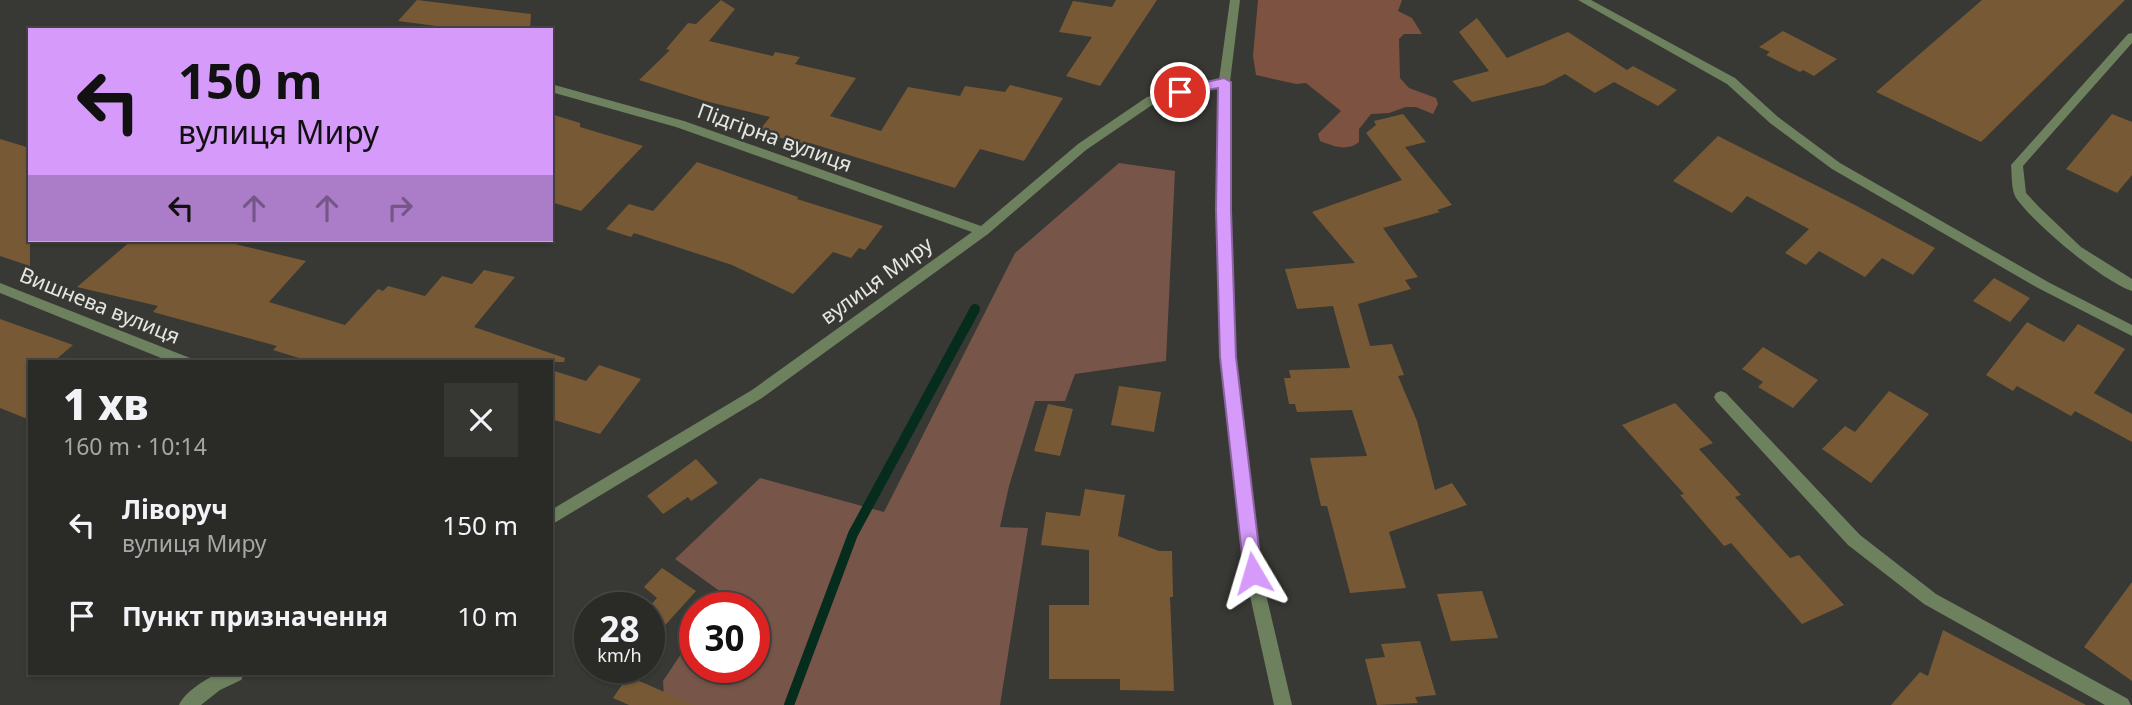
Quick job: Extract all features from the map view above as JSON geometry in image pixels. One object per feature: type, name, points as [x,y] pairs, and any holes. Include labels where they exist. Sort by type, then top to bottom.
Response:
[{"type":"street","points":[[1235,0],[1224,82],[1228,357],[1253,573],[1283,705]]},
{"type":"street","points":[[1583,0],[1731,81],[1774,120],[1847,173],[2043,285],[2132,331]]},
{"type":"street","points":[[2132,36],[2017,165],[2020,194],[2035,210],[2076,250],[2132,286]]},
{"type":"street","name":"вулиця Миру","points":[[554,514],[757,394],[983,231],[1082,147],[1151,100],[1224,82]]},
{"type":"street","name":"Підгірна вулиця","points":[[553,89],[680,124],[983,231]]},
{"type":"street","name":"Вишнева вулиця","points":[[0,288],[179,360]]},
{"type":"street","points":[[1721,397],[1854,540],[1930,599],[2122,705]]},
{"type":"street","points":[[188,705],[214,684],[232,675]]},
{"type":"shaded area","points":[[1258,0],[1402,0],[1398,11],[1412,18],[1422,34],[1404,34],[1399,39],[1400,78],[1409,88],[1436,98],[1438,104],[1433,114],[1416,107],[1406,107],[1389,113],[1371,114],[1359,129],[1359,142],[1354,145],[1340,147],[1320,141],[1318,134],[1341,111],[1306,83],[1296,84],[1256,75],[1253,56]]},
{"type":"shaded area","points":[[1119,163],[1175,171],[1166,361],[1075,374],[1065,401],[1035,401],[1009,486],[1000,527],[1028,528],[1000,705],[681,705],[664,698],[663,683],[679,657],[679,683],[770,683],[770,592],[721,592],[675,559],[760,478],[884,512],[1015,253]]},
{"type":"building","points":[[417,0],[531,14],[530,28],[452,28],[398,21]]},
{"type":"building","points":[[721,0],[735,9],[709,41],[773,56],[775,52],[800,57],[795,64],[856,78],[830,116],[881,131],[908,87],[960,96],[965,86],[1005,92],[1010,85],[1063,98],[1024,161],[980,149],[955,188],[810,143],[758,132],[770,117],[705,101],[639,80],[670,50],[666,49],[688,23],[696,24]]},
{"type":"building","points":[[1116,0],[1157,0],[1100,86],[1066,76],[1092,37],[1059,32],[1073,1],[1112,7]]},
{"type":"building","points":[[1982,0],[2125,0],[1981,142],[1876,92]]},
{"type":"building","points":[[1477,18],[1507,58],[1568,32],[1627,70],[1633,66],[1677,90],[1658,106],[1614,82],[1595,93],[1565,74],[1544,85],[1472,102],[1452,81],[1489,71],[1459,32]]},
{"type":"building","points":[[1783,31],[1837,59],[1814,76],[1766,55],[1770,52],[1759,47]]},
{"type":"building","points":[[1403,114],[1426,142],[1405,147],[1452,205],[1437,210],[1440,212],[1383,228],[1418,277],[1405,280],[1411,289],[1358,304],[1370,346],[1392,344],[1404,375],[1398,376],[1417,421],[1435,490],[1452,483],[1467,505],[1389,532],[1406,588],[1350,593],[1327,506],[1321,506],[1310,458],[1367,456],[1352,410],[1297,412],[1295,404],[1289,404],[1284,378],[1291,378],[1289,370],[1350,368],[1333,306],[1297,309],[1285,269],[1355,263],[1312,212],[1402,180],[1366,133],[1376,125],[1374,121]]},
{"type":"building","points":[[2112,114],[2132,122],[2132,175],[2117,193],[2066,169]]},
{"type":"building","points":[[553,115],[580,123],[580,127],[643,146],[581,211],[553,203]]},
{"type":"building","points":[[1718,136],[1935,248],[1913,275],[1882,258],[1865,277],[1819,251],[1806,265],[1785,253],[1809,229],[1747,196],[1732,213],[1673,181]]},
{"type":"building","points":[[0,139],[28,147],[30,266],[0,256]]},
{"type":"building","points":[[697,162],[798,197],[797,199],[883,226],[865,250],[859,248],[851,258],[833,252],[793,294],[732,265],[634,233],[631,237],[606,229],[629,204],[653,211]]},
{"type":"building","points":[[130,242],[226,242],[306,261],[269,302],[345,325],[378,289],[383,291],[388,286],[425,296],[442,276],[472,284],[484,270],[515,277],[474,327],[565,358],[564,362],[306,360],[273,350],[277,346],[153,312],[158,306],[77,287]]},
{"type":"building","points":[[1994,278],[2030,298],[2010,322],[1973,301]]},
{"type":"building","points":[[0,319],[73,345],[55,360],[28,360],[28,419],[0,408]]},
{"type":"building","points":[[2027,322],[2064,342],[2078,324],[2125,349],[2094,393],[2132,414],[2132,442],[2075,411],[2071,416],[2017,386],[2013,391],[1986,375]]},
{"type":"building","points":[[1763,347],[1818,380],[1793,408],[1758,387],[1763,382],[1742,369]]},
{"type":"building","points":[[599,365],[641,379],[600,434],[553,420],[553,371],[586,381]]},
{"type":"building","points":[[1119,386],[1161,392],[1154,432],[1111,425]]},
{"type":"building","points":[[1889,391],[1929,414],[1871,483],[1822,449],[1845,426],[1855,432]]},
{"type":"building","points":[[1675,403],[1713,443],[1699,449],[1741,495],[1735,497],[1790,558],[1799,555],[1844,605],[1802,624],[1731,543],[1724,546],[1680,495],[1684,494],[1622,425]]},
{"type":"building","points":[[1048,404],[1073,409],[1060,456],[1034,451]]},
{"type":"building","points":[[696,459],[718,483],[691,501],[688,497],[663,514],[647,496]]},
{"type":"building","points":[[1085,489],[1125,495],[1118,536],[1159,551],[1172,551],[1173,597],[1170,597],[1174,691],[1120,690],[1120,679],[1049,679],[1049,605],[1089,605],[1089,550],[1041,545],[1046,512],[1080,516]]},
{"type":"building","points":[[662,568],[696,591],[679,592],[679,610],[665,625],[665,592],[650,592],[644,587]]},
{"type":"building","points":[[2132,582],[2132,681],[2084,647]]},
{"type":"building","points":[[1482,591],[1498,638],[1451,641],[1437,594]]},
{"type":"building","points":[[1943,630],[2086,705],[1891,705],[1920,672],[1928,676]]},
{"type":"building","points":[[1420,641],[1436,695],[1415,697],[1418,703],[1377,705],[1365,659],[1385,657],[1381,644]]},
{"type":"building","points":[[623,683],[644,683],[694,705],[629,705],[613,698]]},
{"type":"waterway","points":[[789,705],[853,534],[975,309]]},
{"type":"route","points":[[1180,92],[1224,82],[1228,357],[1253,573]]}]
